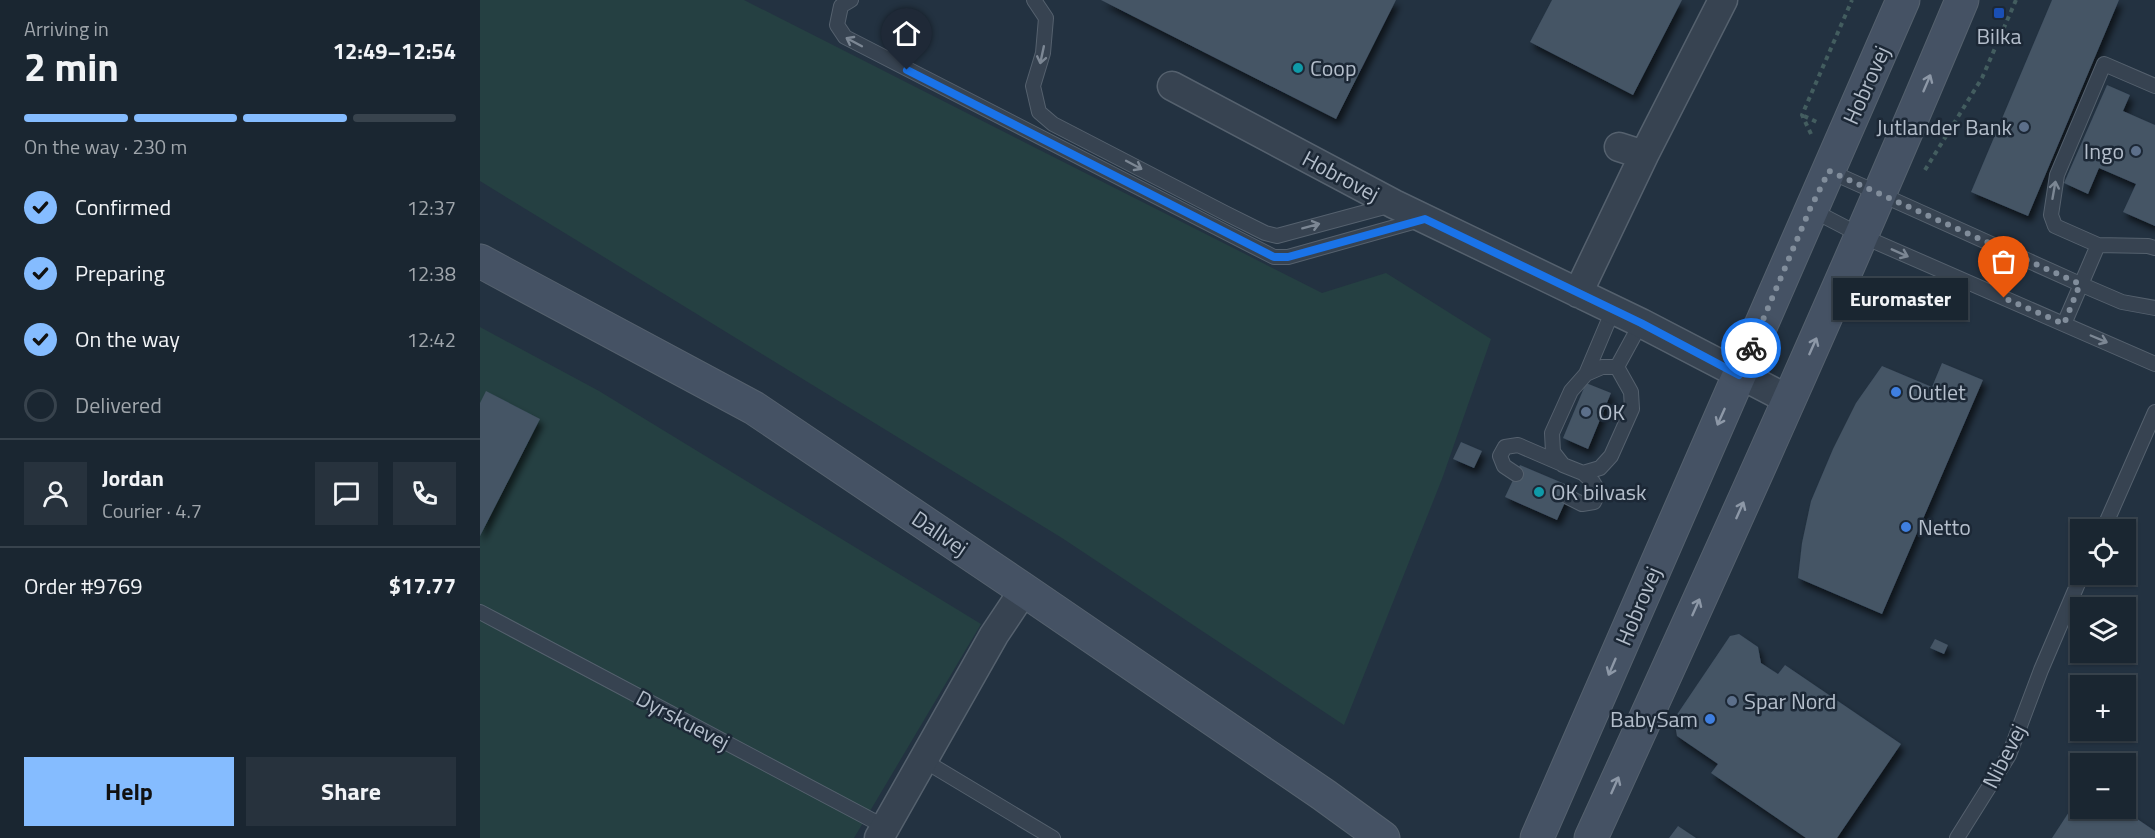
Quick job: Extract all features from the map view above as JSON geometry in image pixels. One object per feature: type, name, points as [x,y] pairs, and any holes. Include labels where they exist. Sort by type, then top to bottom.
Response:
[{"type":"main road","name":"Hobrovej","points":[[1538,838],[1810,209],[1829,171],[1903,0]]},
{"type":"main road","points":[[1591,838],[1862,236],[1962,0]]},
{"type":"main road","name":"Dallvej","points":[[480,261],[754,408],[1384,837]]},
{"type":"street","points":[[1578,293],[1631,151],[1723,0]]},
{"type":"street","name":"Hobrovej","points":[[1172,86],[1394,204],[1641,323],[1789,400]]},
{"type":"street","name":"Dyrskuevej","points":[[882,833],[994,635],[1024,590]]},
{"type":"lane","points":[[852,0],[841,6],[837,25],[844,37],[1274,257],[1288,257],[1425,219]]},
{"type":"lane","points":[[1034,0],[1046,18],[1043,53],[1033,86],[1039,112],[1053,124],[1225,213],[1277,236],[1394,204]]},
{"type":"lane","points":[[2155,86],[2104,64],[2057,175],[2051,215],[2055,226],[2098,245],[2155,248]]},
{"type":"lane","points":[[1829,171],[2122,302],[2155,308]]},
{"type":"lane","points":[[1810,209],[1862,236],[2155,364]]},
{"type":"lane","points":[[2064,324],[2098,245]]},
{"type":"lane","points":[[1563,465],[1553,452],[1552,433],[1571,391],[1586,374],[1613,310]]},
{"type":"lane","points":[[1617,367],[1641,323]]},
{"type":"lane","points":[[1586,374],[1602,367],[1617,367]]},
{"type":"lane","points":[[1583,472],[1600,468],[1611,456],[1632,409],[1631,392],[1617,367]]},
{"type":"lane","points":[[2108,519],[2155,412]]},
{"type":"lane","points":[[1516,474],[1504,466],[1500,456],[1505,447],[1518,445],[1583,472],[1599,492],[1594,502],[1582,504],[1568,497]]},
{"type":"lane","name":"Nibevej","points":[[1957,838],[2009,755],[2041,670],[2077,585]]},
{"type":"lane","name":"Dyrskuevej","points":[[480,612],[882,833]]},
{"type":"lane","points":[[923,760],[1053,838]]},
{"type":"path","points":[[1829,171],[1802,115],[1852,0]]},
{"type":"path","points":[[1879,195],[1925,170],[1982,78],[2016,0]]},
{"type":"green space","points":[[480,0],[744,0],[1322,293],[1386,273],[1491,339],[1442,479],[1344,725],[1062,538],[480,181]]},
{"type":"green space","points":[[480,327],[599,391],[981,624],[854,838],[480,838]]},
{"type":"building","name":"Coop","points":[[1101,0],[1396,0],[1336,119]]},
{"type":"building","points":[[1552,0],[1682,0],[1633,95],[1530,42]]},
{"type":"building","points":[[2052,0],[2119,0],[2028,216],[1971,192]]},
{"type":"building","points":[[2107,85],[2130,95],[2123,111],[2155,125],[2155,226],[2123,212],[2136,184],[2099,168],[2088,194],[2064,183]]},
{"type":"building","points":[[1942,363],[1983,380],[1882,614],[1798,578],[1802,543],[1811,501],[1856,403],[1882,366],[1932,387]]},
{"type":"building","points":[[1586,383],[1611,393],[1588,449],[1563,438]]},
{"type":"building","points":[[486,391],[540,419],[480,536],[480,403]]},
{"type":"building","points":[[1461,442],[1482,451],[1474,468],[1453,459]]},
{"type":"building","name":"OK bilvask","points":[[1520,465],[1572,487],[1557,520],[1505,497]]},
{"type":"building","points":[[1739,634],[1758,647],[1761,663],[1778,674],[1785,665],[1901,744],[1837,838],[1806,838],[1711,773],[1718,764],[1677,736],[1674,719],[1730,636]]},
{"type":"building","points":[[1935,639],[1948,645],[1944,654],[1930,648]]},
{"type":"building","points":[[2070,810],[2070,819],[2136,818],[2155,831],[2155,838],[2052,838]]},
{"type":"building","points":[[1678,826],[1696,838],[1669,838]]},
{"type":"way so far","points":[[1751,348],[1810,209],[1829,171],[2080,284],[2064,324],[2004,298]]},
{"type":"place","name":"Bilka","points":[[1999,13]]},
{"type":"place","name":"Coop","points":[[1298,68]]},
{"type":"place","name":"Jutlander Bank","points":[[2024,127]]},
{"type":"place","name":"Ingo","points":[[2136,151]]},
{"type":"place","name":"Euromaster","points":[[2004,298]]},
{"type":"place","name":"Outlet","points":[[1896,392]]},
{"type":"place","name":"OK","points":[[1586,412]]},
{"type":"place","name":"OK bilvask","points":[[1539,492]]},
{"type":"place","name":"Netto","points":[[1906,527]]},
{"type":"place","name":"Spar Nord","points":[[1732,701]]},
{"type":"place","name":"BabySam","points":[[1710,719]]},
{"type":"route","points":[[907,70],[1274,257],[1288,257],[1425,219],[1641,323],[1739,375],[1751,348]]}]
